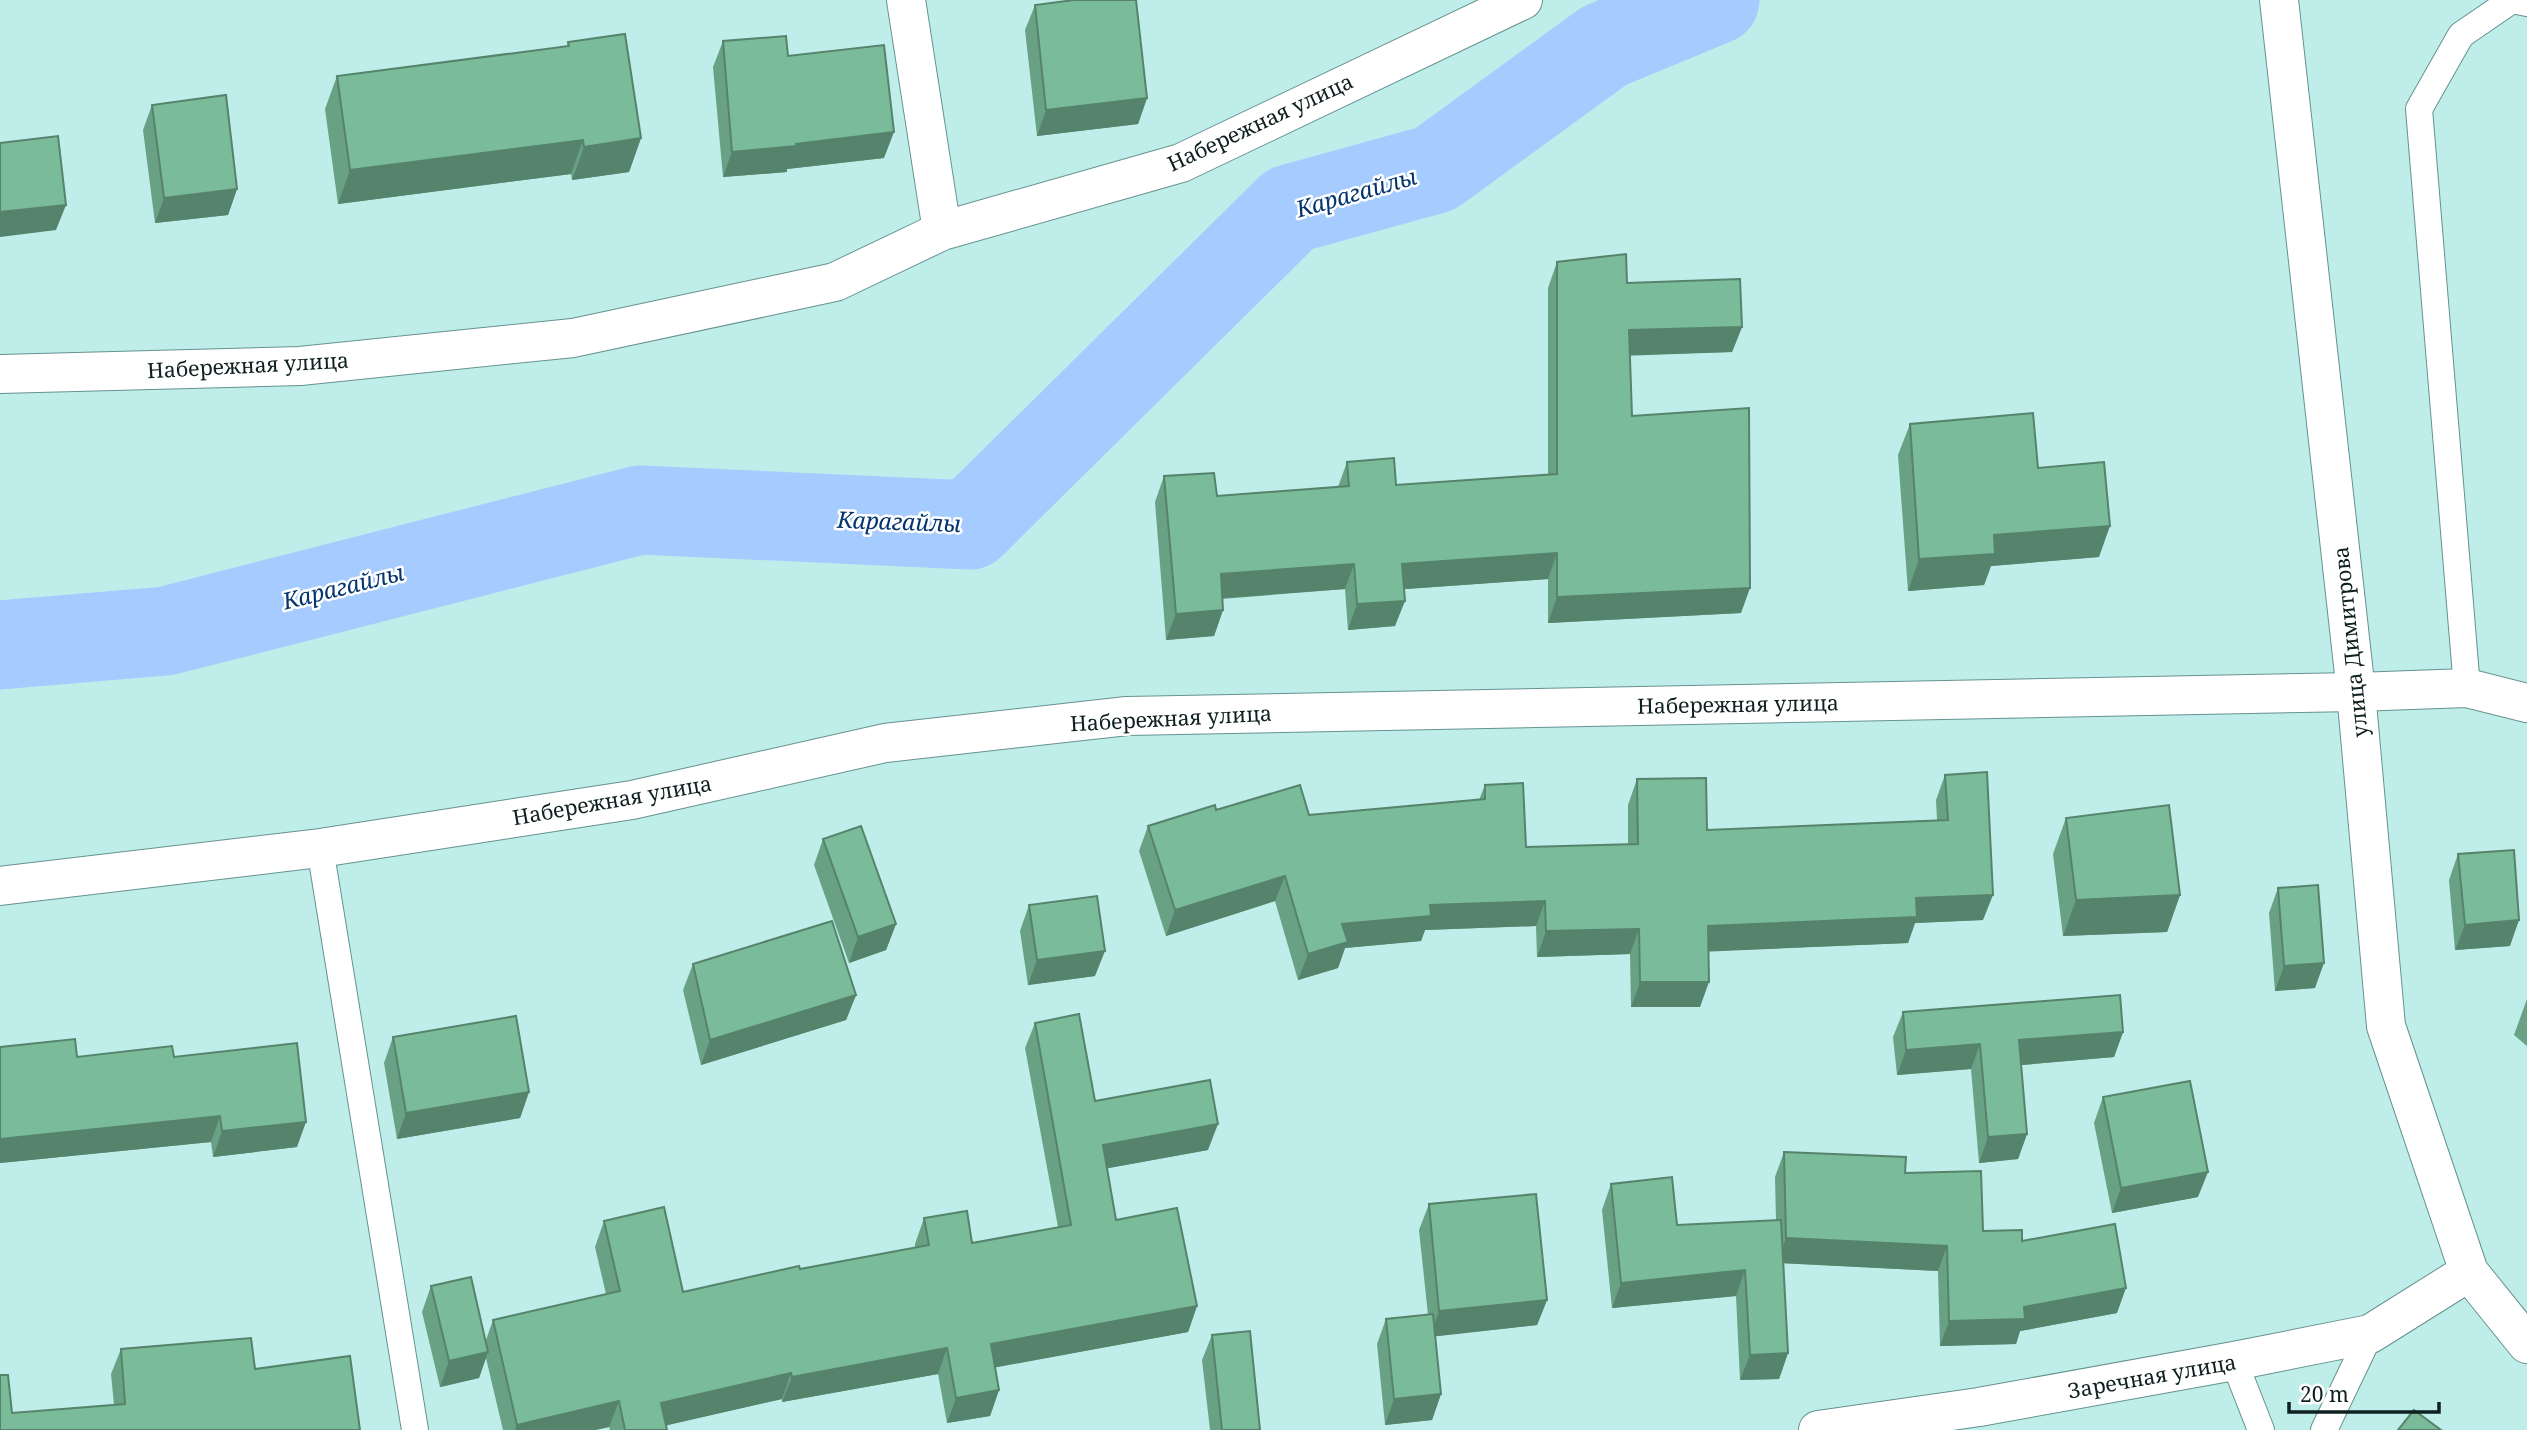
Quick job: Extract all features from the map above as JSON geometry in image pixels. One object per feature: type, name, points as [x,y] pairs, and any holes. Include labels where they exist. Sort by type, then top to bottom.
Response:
[{"type":"street","points":[[906,0],[942,231]]},
{"type":"street","name":"Набережная улица","points":[[0,374],[300,366],[573,338],[835,282],[942,231],[1181,163],[1523,0]]},
{"type":"street","name":"улица Димитрова","points":[[2279,0],[2356,692],[2386,1026],[2469,1272]]},
{"type":"street","name":"Набережная улица","points":[[0,886],[320,848],[632,800],[885,743],[1127,716],[2467,688],[2527,703]]},
{"type":"street","points":[[2469,1272],[2527,1344]]},
{"type":"street","name":"Заречная улица","points":[[1818,1430],[1979,1406],[2370,1334],[2469,1272]]},
{"type":"lane","points":[[2467,688],[2419,109],[2461,35],[2512,0],[2527,3]]},
{"type":"lane","points":[[320,848],[415,1430]]},
{"type":"lane","points":[[2324,1430],[2370,1334]]},
{"type":"lane","points":[[2234,1361],[2261,1430]]},
{"type":"building","points":[[1074,0],[1136,0],[1147,98],[1046,110],[1035,5]]},
{"type":"building","points":[[625,34],[641,138],[584,147],[583,140],[350,170],[337,76],[569,46],[568,42]]},
{"type":"building","points":[[786,36],[788,56],[884,45],[894,132],[732,152],[723,41]]},
{"type":"building","points":[[226,95],[237,189],[164,198],[152,105]]},
{"type":"building","points":[[58,136],[66,205],[0,212],[0,143]]},
{"type":"building","points":[[1626,254],[1627,283],[1740,279],[1742,327],[1629,330],[1632,416],[1749,408],[1750,588],[1557,597],[1557,553],[1402,564],[1405,601],[1357,604],[1354,564],[1221,574],[1223,610],[1176,614],[1164,476],[1214,473],[1217,496],[1349,486],[1347,462],[1394,458],[1396,485],[1557,474],[1557,262]]},
{"type":"building","points":[[2033,413],[2038,468],[2104,462],[2110,526],[1994,535],[1995,554],[1919,559],[1910,424]]},
{"type":"building","points":[[1987,772],[1993,895],[1916,898],[1917,917],[1708,926],[1709,982],[1640,982],[1639,929],[1546,931],[1545,901],[1430,905],[1431,916],[1342,924],[1348,942],[1308,954],[1285,876],[1175,910],[1148,826],[1215,805],[1216,810],[1300,785],[1309,815],[1485,799],[1485,785],[1523,783],[1526,847],[1638,844],[1637,779],[1706,778],[1707,830],[1948,820],[1945,775]]},
{"type":"building","points":[[2169,805],[2180,895],[2076,900],[2066,818]]},
{"type":"building","points":[[861,826],[896,924],[858,937],[823,839]]},
{"type":"building","points":[[2514,850],[2519,920],[2465,925],[2458,854]]},
{"type":"building","points":[[2318,885],[2324,963],[2284,966],[2278,888]]},
{"type":"building","points":[[1097,896],[1105,951],[1037,960],[1029,905]]},
{"type":"building","points":[[832,921],[856,995],[710,1040],[693,964]]},
{"type":"building","points":[[2120,995],[2123,1032],[2019,1040],[2027,1134],[1988,1137],[1980,1044],[1906,1050],[1903,1012]]},
{"type":"building","points":[[1079,1014],[1095,1101],[1210,1080],[1218,1124],[1103,1145],[1116,1220],[1177,1208],[1197,1306],[991,1344],[999,1390],[956,1398],[947,1348],[792,1377],[791,1373],[661,1403],[667,1430],[625,1430],[619,1401],[517,1425],[493,1320],[620,1291],[604,1221],[664,1207],[683,1292],[799,1266],[800,1269],[929,1245],[924,1218],[967,1211],[972,1243],[1071,1225],[1035,1023]]},
{"type":"building","points":[[516,1016],[529,1092],[406,1113],[393,1037]]},
{"type":"building","points":[[75,1039],[77,1057],[172,1046],[174,1057],[297,1043],[306,1122],[222,1131],[220,1116],[0,1139],[0,1047]]},
{"type":"building","points":[[2190,1081],[2208,1172],[2121,1188],[2103,1097]]},
{"type":"building","points":[[1784,1152],[1906,1157],[1905,1173],[1981,1171],[1983,1231],[2022,1230],[2022,1241],[2115,1224],[2126,1288],[2024,1307],[2025,1319],[1949,1321],[1947,1246],[1786,1238]]},
{"type":"building","points":[[1672,1177],[1677,1225],[1781,1220],[1788,1353],[1750,1355],[1745,1270],[1621,1283],[1611,1184]]},
{"type":"building","points":[[1536,1194],[1547,1300],[1439,1311],[1429,1204]]},
{"type":"building","points":[[471,1277],[488,1352],[449,1361],[431,1286]]},
{"type":"building","points":[[1433,1314],[1441,1394],[1394,1399],[1386,1319]]},
{"type":"building","points":[[1250,1331],[1260,1430],[1222,1430],[1212,1335]]},
{"type":"building","points":[[251,1338],[255,1369],[350,1356],[360,1430],[0,1430],[0,1375],[8,1375],[12,1413],[125,1404],[121,1349]]},
{"type":"building","points":[[2414,1410],[2441,1430],[2398,1430]]},
{"type":"waterway","name":"Карагайлы","points":[[0,645],[166,631],[640,510],[970,525],[1290,209],[1435,169],[1604,46],[1715,0]]}]
